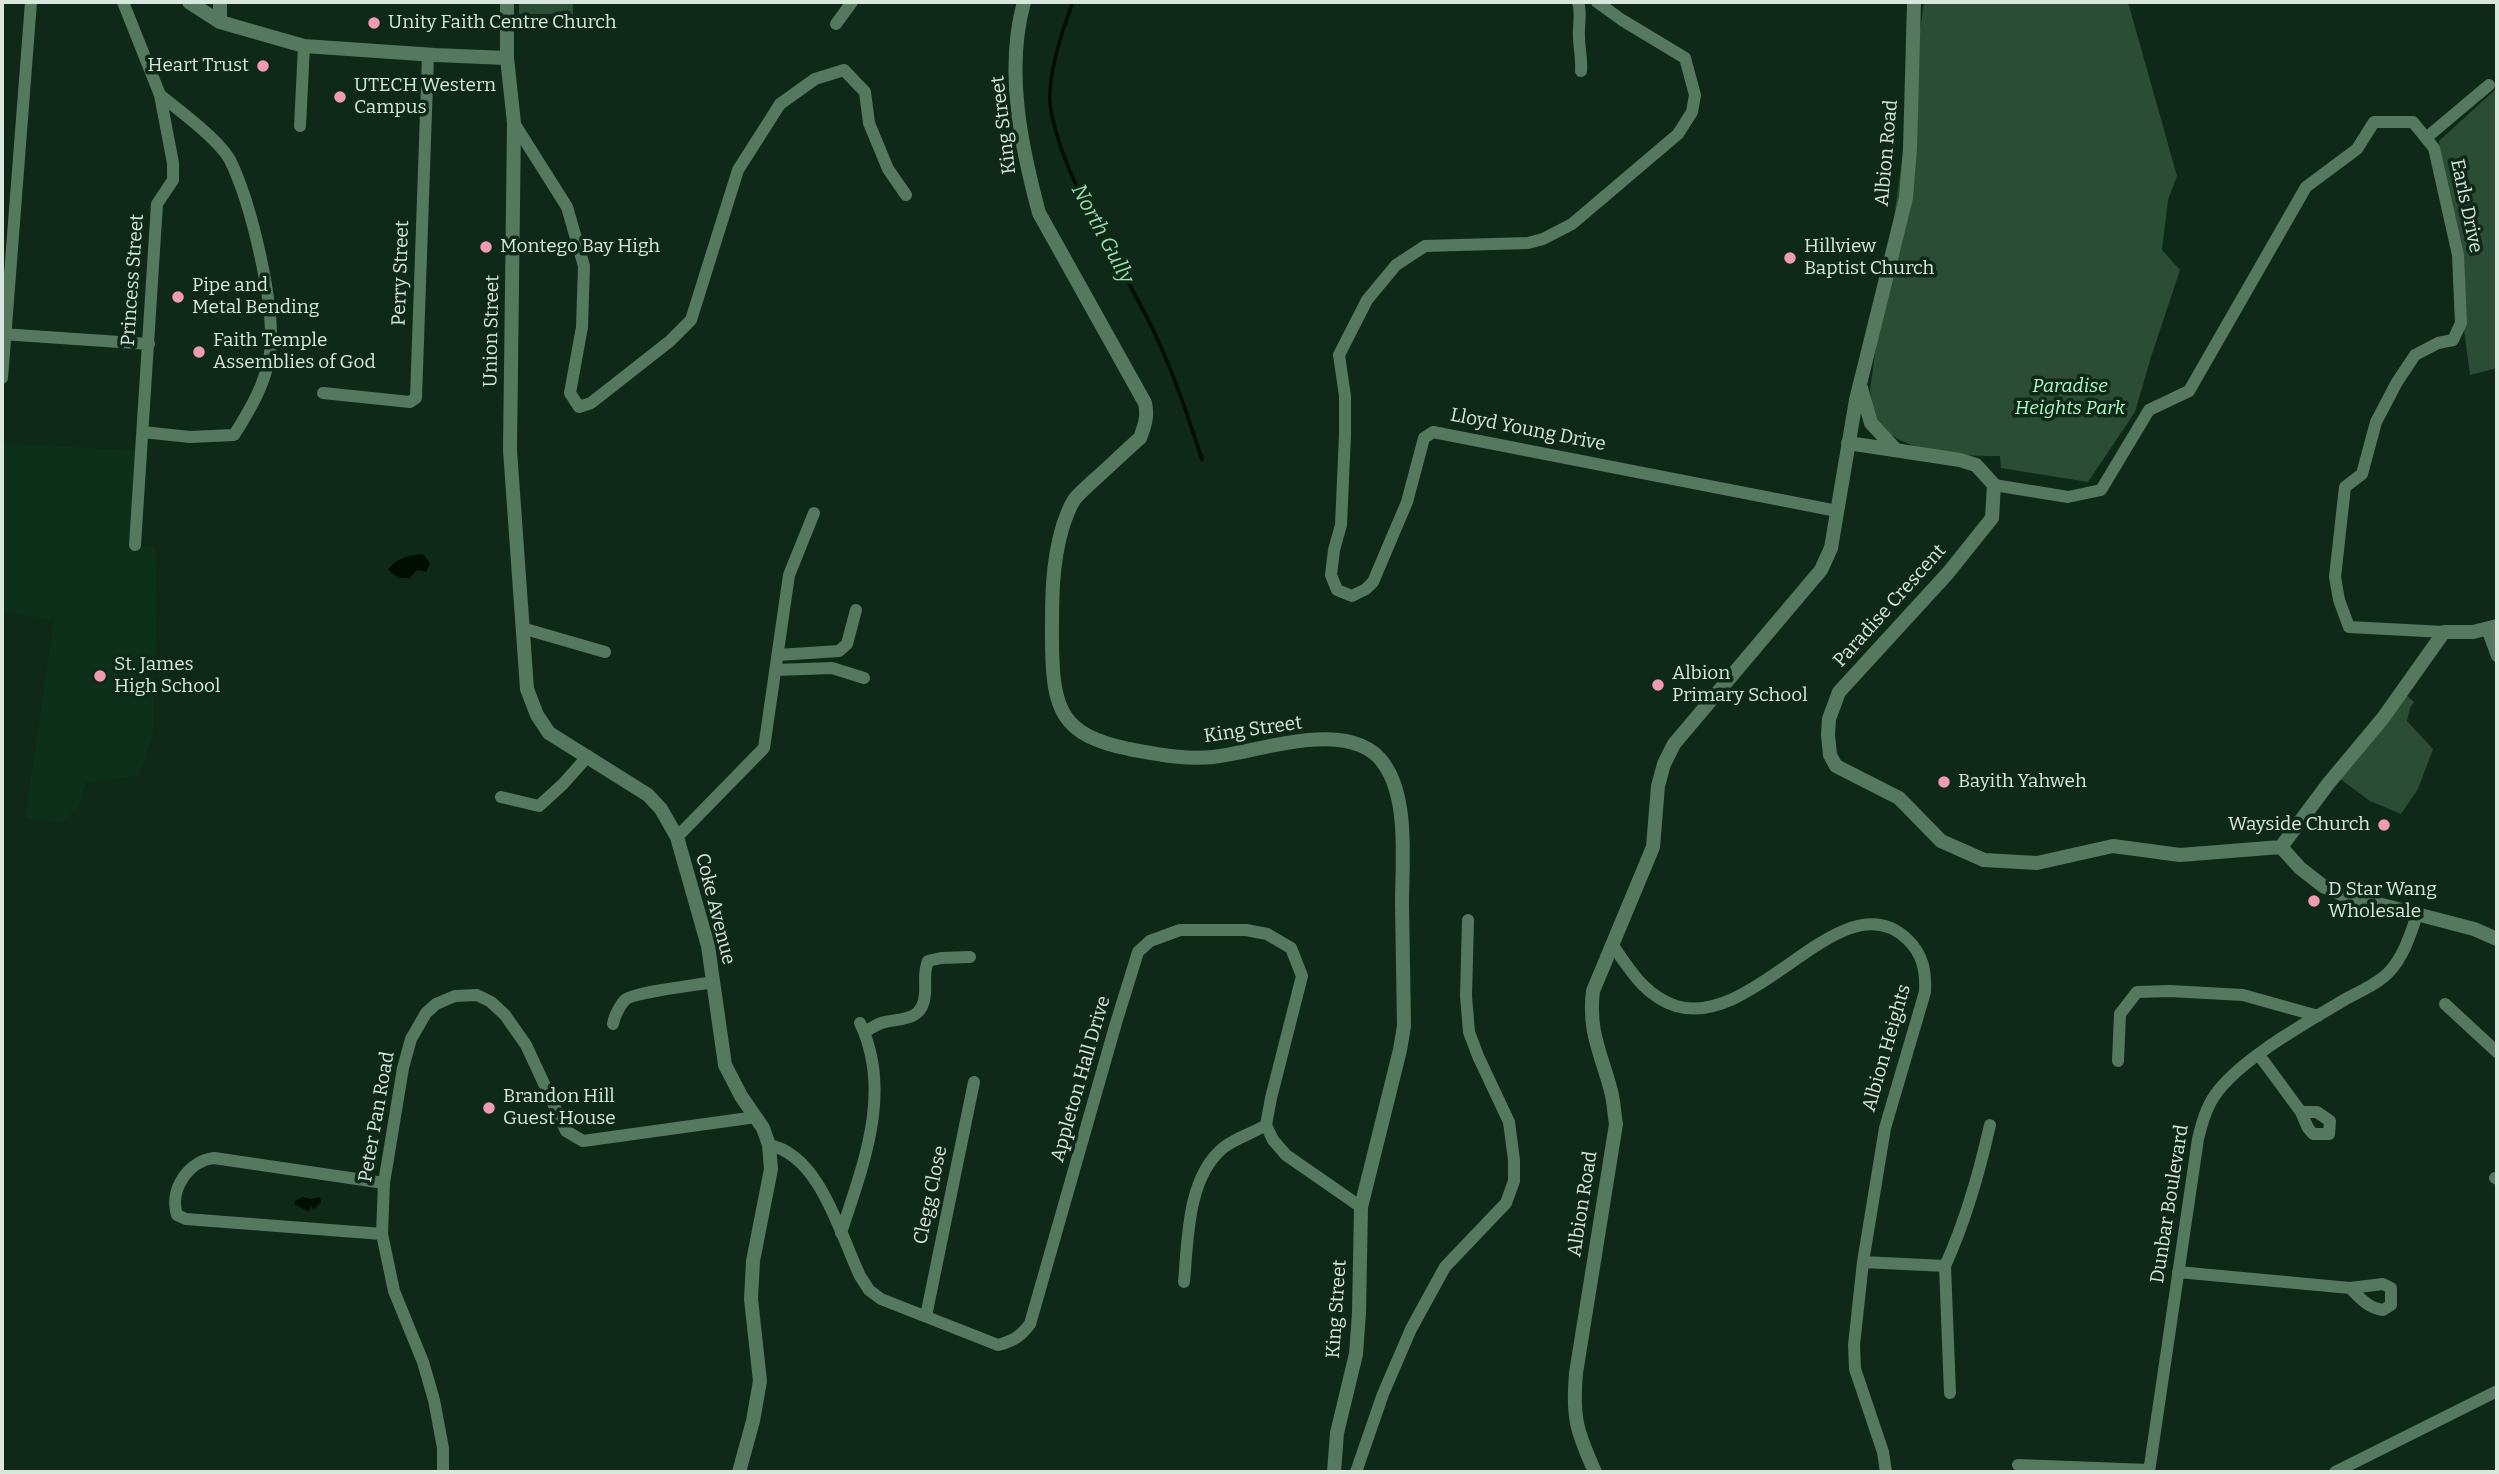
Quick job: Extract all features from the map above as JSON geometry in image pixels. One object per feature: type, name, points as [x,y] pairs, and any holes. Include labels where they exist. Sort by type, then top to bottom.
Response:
[{"type":"street","points":[[2,379],[31,2]]},
{"type":"street","name":"Princess Street","points":[[123,2],[147,69],[160,95],[173,163],[173,180],[157,204],[135,545]]},
{"type":"street","points":[[189,2],[220,22],[303,46],[507,58]]},
{"type":"street","points":[[220,2],[220,22]]},
{"type":"street","name":"Union Street","points":[[507,2],[507,58],[514,123],[510,450]]},
{"type":"street","points":[[836,24],[852,2]]},
{"type":"street","name":"King Street","points":[[1024,2],[1016,52],[1018,101],[1030,178],[1040,213],[1145,403],[1147,414],[1146,425],[1140,438],[1075,498],[1066,517],[1054,566],[1052,593],[1052,679],[1056,699],[1063,714],[1075,728],[1090,738],[1168,757],[1211,758],[1310,740],[1347,740],[1369,748],[1384,763],[1396,788],[1401,823],[1404,1026],[1401,1050],[1361,1207],[1356,1354],[1337,1433],[1335,1472]]},
{"type":"street","points":[[1578,2],[1581,11],[1578,34],[1583,57],[1581,71]]},
{"type":"street","name":"Lloyd Young Drive","points":[[1597,2],[1685,58],[1695,95],[1692,112],[1678,134],[1572,224],[1543,239],[1528,243],[1425,246],[1396,265],[1367,300],[1339,355],[1345,396],[1345,435],[1344,487],[1331,575],[1337,590],[1352,596],[1366,590],[1373,582],[1407,502],[1424,438],[1433,432],[1838,511]]},
{"type":"street","name":"Albion Road","points":[[1595,1472],[1578,1434],[1573,1404],[1616,1124],[1612,1094],[1594,1037],[1590,1014],[1593,991],[1653,847],[1658,786],[1664,764],[1674,744],[1821,570],[1831,548],[1860,383],[1906,198],[1910,149],[1912,2]]},
{"type":"street","points":[[300,126],[303,46]]},
{"type":"street","name":"Perry Street","points":[[323,393],[410,402],[416,398],[428,55]]},
{"type":"street","points":[[514,123],[567,208],[584,266],[582,327],[570,393],[579,407],[591,403],[670,341],[691,320],[738,170],[780,104],[815,79],[844,70],[866,92],[869,123],[888,169],[906,195]]},
{"type":"street","points":[[1849,435],[1895,449],[1976,465],[1994,485],[2068,497],[2101,490],[2149,410],[2189,391],[2306,187],[2357,149],[2374,122],[2413,122],[2426,138],[2488,85]]},
{"type":"street","name":"Princess Street","points":[[143,432],[190,437],[234,435],[255,403],[270,353],[269,299],[250,217],[229,159],[197,125],[160,95]]},
{"type":"street","name":"Earls Drive","points":[[2426,138],[2434,148],[2458,255],[2461,323],[2453,340],[2438,343],[2416,355],[2397,382],[2376,422],[2362,474],[2345,487],[2335,577],[2339,600],[2349,627],[2444,632]]},
{"type":"street","points":[[4,335],[149,344]]},
{"type":"street","points":[[1860,383],[1871,424],[1895,449]]},
{"type":"street","name":"Coke Avenue","points":[[510,450],[527,690],[537,715],[549,733],[648,795],[661,809],[677,837],[708,946],[725,1065],[763,1128],[769,1145],[771,1169],[752,1273],[751,1299],[760,1381],[753,1421],[739,1472]]},
{"type":"street","name":"Paradise Crescent","points":[[1994,485],[1992,518],[1948,573],[1839,692],[1829,719],[1828,735],[1830,755],[1836,766],[1899,798],[1941,841],[1984,860],[2038,863],[2113,846],[2180,855],[2280,847]]},
{"type":"street","points":[[677,837],[764,748],[789,575],[814,513]]},
{"type":"street","points":[[778,655],[839,651],[847,644],[856,610]]},
{"type":"street","points":[[522,628],[605,652]]},
{"type":"street","points":[[2497,656],[2492,628],[2473,632],[2444,632],[2383,718],[2280,847],[2323,886],[2344,895],[2474,929],[2497,939]]},
{"type":"street","points":[[776,670],[832,668],[864,678]]},
{"type":"street","points":[[501,797],[539,806],[588,756]]},
{"type":"street","name":"Dunbar Boulevard","points":[[2149,1471],[2198,1139],[2204,1115],[2216,1094],[2231,1077],[2259,1055],[2388,974],[2403,953],[2417,915]]},
{"type":"street","points":[[1356,1472],[1383,1394],[1410,1329],[1446,1267],[1506,1203],[1514,1181],[1509,1122],[1469,1032],[1466,996],[1468,919]]},
{"type":"street","name":"Albion Heights","points":[[1612,944],[1638,982],[1656,997],[1678,1006],[1701,1008],[1724,1004],[1745,994],[1815,946],[1839,932],[1861,924],[1879,925],[1894,930],[1916,948],[1926,975],[1925,992],[1885,1128],[1863,1262],[1854,1345],[1855,1369],[1886,1472]]},
{"type":"street","name":"Appleton Hall Drive","points":[[769,1145],[792,1154],[817,1180],[860,1276],[869,1290],[881,1299],[998,1345],[1021,1336],[1030,1324],[1138,952],[1150,941],[1180,930],[1246,930],[1267,934],[1291,948],[1299,962],[1302,976],[1266,1125]]},
{"type":"street","points":[[841,1233],[870,1140],[877,1086],[863,1027],[911,1018],[921,1009],[925,993],[923,974],[928,961],[970,957]]},
{"type":"street","points":[[613,1024],[613,1019],[626,999],[638,994],[713,982]]},
{"type":"street","points":[[2118,1060],[2120,1014],[2137,992],[2243,995],[2318,1016]]},
{"type":"street","name":"Peter Pan Road","points":[[443,1472],[443,1448],[434,1400],[423,1362],[394,1291],[382,1234],[384,1183],[403,1068],[411,1039],[426,1013],[436,1004],[455,996],[477,995],[491,1002],[526,1045],[559,1120],[573,1138],[593,1142],[755,1117]]},
{"type":"street","points":[[2445,1004],[2497,1052]]},
{"type":"street","points":[[2259,1055],[2301,1112]]},
{"type":"street","name":"Clegg Close","points":[[926,1316],[974,1082]]},
{"type":"street","points":[[1184,1282],[1195,1191],[1207,1167],[1223,1148],[1266,1125],[1273,1140],[1286,1154],[1361,1207]]},
{"type":"street","points":[[1950,1393],[1945,1266],[1961,1232],[1990,1125]]},
{"type":"street","points":[[382,1234],[186,1219],[177,1215],[175,1205],[184,1174],[200,1162],[214,1158],[384,1183]]},
{"type":"street","points":[[1863,1262],[1945,1266]]},
{"type":"street","points":[[2178,1272],[2350,1288]]},
{"type":"street","points":[[2335,1472],[2497,1391]]},
{"type":"street","points":[[2018,1465],[2149,1471]]},
{"type":"shaded area","name":"St. James High School","points":[[2,443],[142,451],[136,545],[155,548],[157,601],[153,733],[140,776],[86,782],[78,809],[62,822],[25,819],[54,620],[2,611]]},
{"type":"shaded area","points":[[423,554],[430,563],[426,572],[417,570],[410,578],[399,578],[388,570],[403,558]]},
{"type":"shaded area","points":[[303,1197],[320,1197],[321,1202],[314,1209],[311,1206],[308,1211],[294,1204]]},
{"type":"green space","points":[[519,2],[573,2],[573,14],[519,14]]},
{"type":"green space","name":"Paradise Heights Park","points":[[1924,2],[2128,2],[2177,176],[2168,200],[2162,250],[2180,270],[2135,412],[2088,482],[2001,468],[2000,456],[1950,454],[1913,445],[1884,429],[1876,417],[1870,390]]},
{"type":"green space","points":[[2497,88],[2497,368],[2470,375],[2439,141]]},
{"type":"green space","points":[[2405,694],[2414,702],[2407,721],[2433,749],[2418,789],[2401,814],[2370,801],[2339,778]]},
{"type":"waterway","name":"North Gully","points":[[1073,2],[1060,41],[1050,85],[1051,111],[1059,141],[1082,198],[1162,349],[1202,459]]},
{"type":"place","name":"Unity Faith Centre Church","points":[[374,23]]},
{"type":"place","name":"Heart Trust","points":[[263,66]]},
{"type":"place","name":"UTECH Western Campus","points":[[340,97]]},
{"type":"place","name":"Montego Bay High","points":[[486,247]]},
{"type":"place","name":"Hillview Baptist Church","points":[[1790,258]]},
{"type":"place","name":"Pipe and Metal Bending","points":[[178,297]]},
{"type":"place","name":"Faith Temple Assemblies of God","points":[[199,352]]},
{"type":"place","name":"St. James High School","points":[[100,676]]},
{"type":"place","name":"Albion Primary School","points":[[1658,685]]},
{"type":"place","name":"Bayith Yahweh","points":[[1944,782]]},
{"type":"place","name":"Wayside Church","points":[[2384,825]]},
{"type":"place","name":"D Star Wang Wholesale","points":[[2314,901]]},
{"type":"place","name":"Brandon Hill Guest House","points":[[489,1108]]}]
